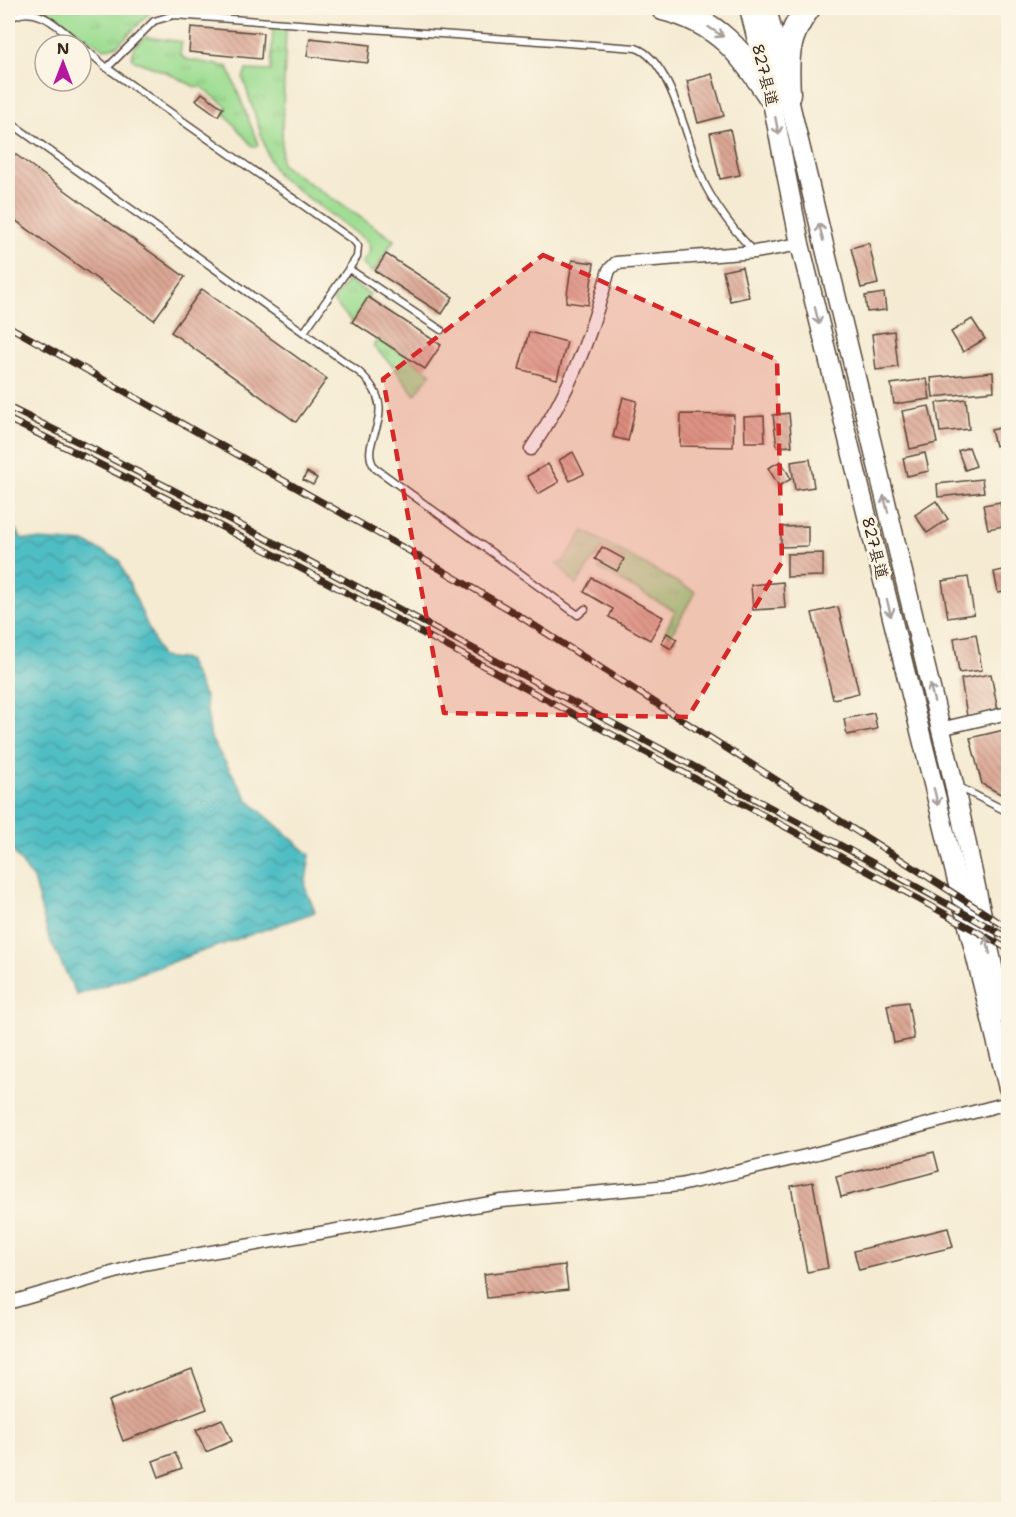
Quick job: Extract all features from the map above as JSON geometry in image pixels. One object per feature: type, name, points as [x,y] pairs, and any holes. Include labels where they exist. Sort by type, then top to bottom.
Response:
[{"type":"highway","points":[[663,8],[701,23],[731,43],[780,95]]},
{"type":"highway","points":[[780,95],[787,52],[795,26],[808,8]]},
{"type":"main road","name":"827县道","points":[[749,8],[780,95],[954,784],[995,976],[1008,1087]]},
{"type":"main road","name":"827县道","points":[[767,8],[800,244],[1008,1087]]},
{"type":"street","points":[[531,449],[571,384],[595,320],[609,270],[616,263],[755,252],[800,244]]},
{"type":"street","points":[[940,729],[1008,712]]},
{"type":"street","points":[[8,1303],[154,1262],[502,1201],[680,1185],[810,1155],[1008,1103]]},
{"type":"lane","points":[[8,20],[17,13],[37,12],[46,15],[67,33]]},
{"type":"lane","points":[[107,68],[154,21],[174,15],[636,48],[647,53],[662,74],[690,137],[707,188],[742,240],[755,252]]},
{"type":"lane","points":[[93,56],[107,68],[354,241],[359,252],[303,332]]},
{"type":"lane","points":[[8,121],[359,372],[370,382],[379,396],[378,426],[369,454],[375,468],[578,615],[585,609]]},
{"type":"lane","points":[[349,269],[441,330]]},
{"type":"lane","points":[[954,784],[1008,812]]},
{"type":"highlighted area","points":[[543,255],[777,360],[782,562],[688,717],[444,713],[383,379]]},
{"type":"green space","points":[[43,8],[155,8],[118,45],[104,49],[93,42],[93,33],[80,33]]},
{"type":"green space","points":[[273,27],[286,29],[281,164],[394,240],[373,273],[362,264],[370,250],[368,242],[277,175],[269,159],[243,78],[246,70],[271,71]]},
{"type":"green space","points":[[145,37],[182,42],[180,54],[185,59],[228,67],[258,144],[256,147],[253,147],[224,113],[227,107],[200,86],[197,88],[132,58],[134,47]]},
{"type":"green space","points":[[348,281],[370,294],[352,322],[333,301]]},
{"type":"green space","points":[[378,338],[431,373],[415,395],[393,366],[373,346]]},
{"type":"green space","points":[[584,531],[695,592],[671,635],[665,632],[675,611],[599,569],[602,563],[617,571],[624,559],[602,547],[576,585],[557,563],[563,562]]},
{"type":"water","points":[[8,519],[22,539],[86,543],[119,560],[161,657],[187,660],[205,697],[211,739],[249,801],[310,855],[305,887],[315,912],[77,995],[49,938],[33,879],[8,844]]},
{"type":"building","points":[[191,27],[263,33],[261,59],[189,52]]},
{"type":"building","points":[[310,38],[370,45],[368,63],[307,56]]},
{"type":"building","points":[[712,74],[724,116],[698,123],[687,81]]},
{"type":"building","points":[[202,93],[223,108],[218,116],[196,100]]},
{"type":"building","points":[[730,129],[740,175],[720,179],[710,133]]},
{"type":"building","points":[[8,149],[185,277],[154,320],[8,215]]},
{"type":"building","points":[[869,243],[878,284],[861,288],[851,248]]},
{"type":"building","points":[[386,254],[453,297],[442,314],[375,271]]},
{"type":"building","points":[[572,260],[594,263],[588,305],[566,302]]},
{"type":"building","points":[[742,267],[749,297],[730,301],[723,271]]},
{"type":"building","points":[[202,289],[327,379],[296,422],[171,332]]},
{"type":"building","points":[[884,293],[886,310],[867,312],[865,296]]},
{"type":"building","points":[[368,297],[441,345],[425,369],[352,322]]},
{"type":"building","points":[[972,319],[985,339],[963,352],[951,332]]},
{"type":"building","points":[[894,331],[898,367],[876,370],[872,334]]},
{"type":"building","points":[[529,332],[567,342],[557,379],[519,369]]},
{"type":"building","points":[[993,372],[994,391],[933,397],[931,378]]},
{"type":"building","points":[[927,379],[930,399],[894,404],[891,384]]},
{"type":"building","points":[[623,397],[637,401],[628,441],[613,437]]},
{"type":"building","points":[[966,399],[969,429],[940,432],[936,403]]},
{"type":"building","points":[[929,406],[937,443],[910,449],[902,411]]},
{"type":"building","points":[[789,413],[792,446],[777,447],[773,415]]},
{"type":"building","points":[[681,414],[734,415],[733,447],[680,446]]},
{"type":"building","points":[[764,416],[765,442],[745,442],[744,417]]},
{"type":"building","points":[[1008,426],[1008,442],[995,446],[991,430]]},
{"type":"building","points":[[969,447],[976,466],[965,470],[958,451]]},
{"type":"building","points":[[573,452],[584,474],[570,481],[559,460]]},
{"type":"building","points":[[925,453],[929,471],[907,476],[903,458]]},
{"type":"building","points":[[810,459],[814,487],[795,490],[791,462]]},
{"type":"building","points":[[781,461],[791,479],[779,486],[768,468]]},
{"type":"building","points":[[548,464],[559,482],[538,494],[527,476]]},
{"type":"building","points":[[307,472],[317,478],[313,485],[303,480]]},
{"type":"building","points":[[982,479],[984,492],[938,497],[937,484]]},
{"type":"building","points":[[936,501],[948,519],[927,533],[915,515]]},
{"type":"building","points":[[1000,502],[1004,526],[988,529],[983,505]]},
{"type":"building","points":[[808,526],[808,546],[781,547],[781,527]]},
{"type":"building","points":[[602,547],[624,559],[617,571],[595,559]]},
{"type":"building","points":[[823,553],[823,576],[787,577],[787,554]]},
{"type":"building","points":[[1008,569],[1008,591],[998,593],[994,572]]},
{"type":"building","points":[[968,577],[974,614],[948,618],[942,581]]},
{"type":"building","points":[[592,578],[663,617],[650,640],[609,617],[613,609],[584,592]]},
{"type":"building","points":[[783,582],[785,608],[753,610],[751,585]]},
{"type":"building","points":[[838,607],[859,693],[833,699],[812,613]]},
{"type":"building","points":[[667,633],[677,639],[671,649],[661,643]]},
{"type":"building","points":[[976,634],[982,670],[959,673],[954,638]]},
{"type":"building","points":[[991,674],[998,711],[967,716],[961,679]]},
{"type":"building","points":[[874,713],[877,729],[847,735],[844,719]]},
{"type":"building","points":[[1008,729],[1008,798],[982,784],[970,738]]},
{"type":"building","points":[[908,1002],[914,1039],[894,1043],[887,1005]]},
{"type":"building","points":[[934,1152],[939,1171],[841,1197],[836,1177]]},
{"type":"building","points":[[813,1182],[828,1268],[807,1272],[791,1186]]},
{"type":"building","points":[[948,1228],[953,1247],[859,1270],[854,1251]]},
{"type":"building","points":[[565,1265],[568,1289],[487,1298],[484,1274]]},
{"type":"building","points":[[192,1369],[207,1409],[123,1441],[108,1401]]},
{"type":"building","points":[[222,1419],[232,1441],[206,1452],[196,1430]]},
{"type":"building","points":[[175,1453],[182,1468],[159,1477],[153,1461]]},
{"type":"building","points":[[935,1505],[936,1510],[918,1510],[918,1508]]},
{"type":"railway","points":[[8,326],[510,610],[1008,928]]},
{"type":"railway","points":[[8,407],[343,579],[835,842],[1008,938]]},
{"type":"railway","points":[[8,419],[340,589],[833,852],[1008,949]]}]
